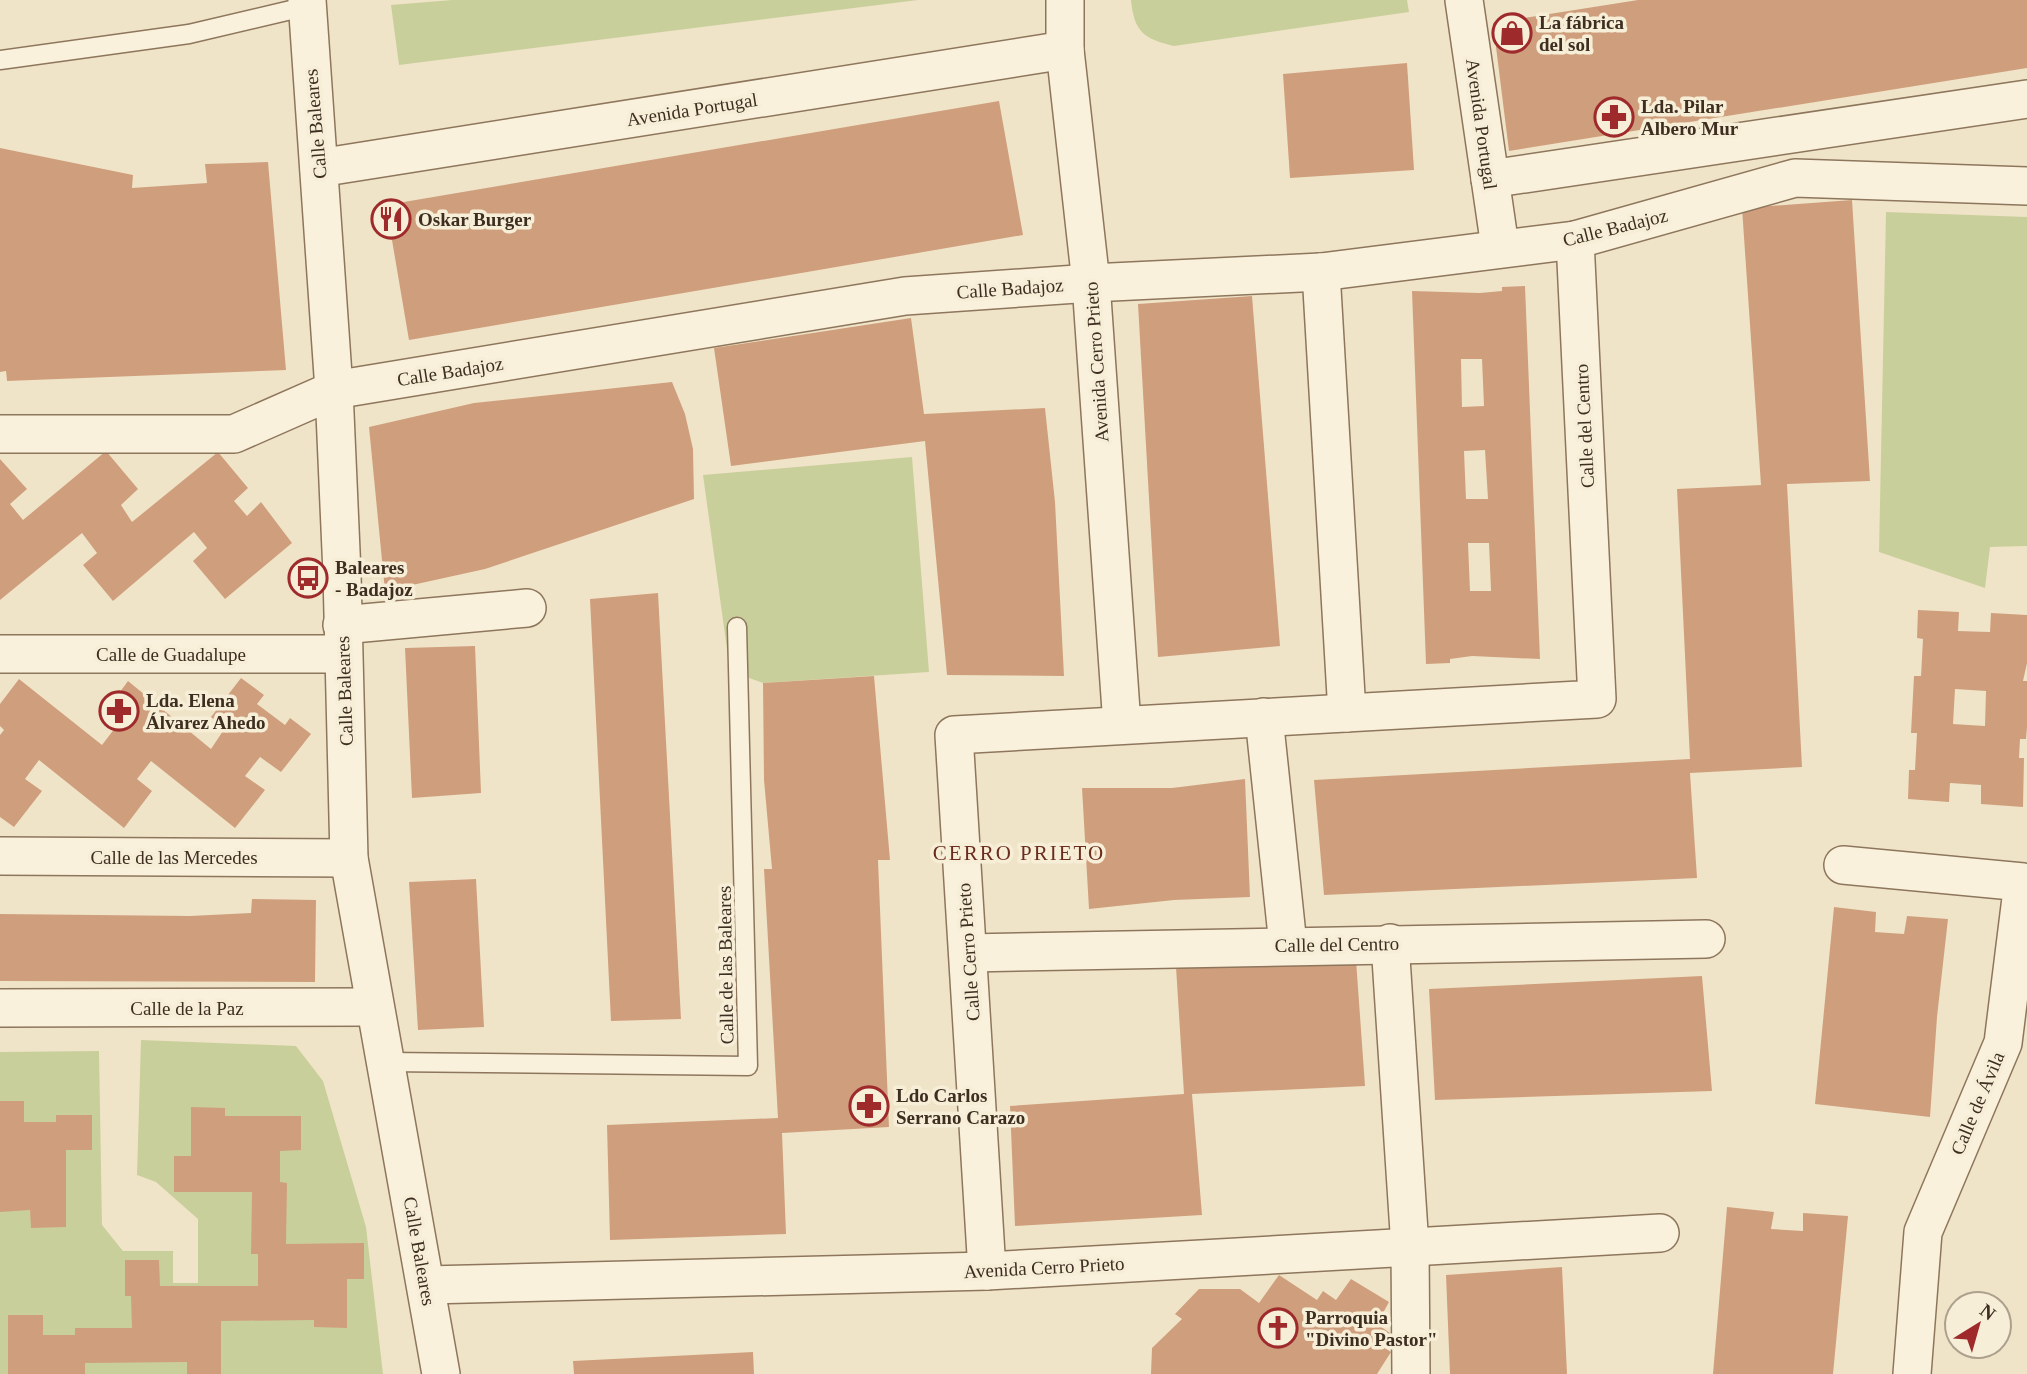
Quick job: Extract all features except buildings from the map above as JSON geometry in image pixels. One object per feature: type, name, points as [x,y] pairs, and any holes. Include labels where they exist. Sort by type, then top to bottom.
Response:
[{"type":"street","name":"Avenida Cerro Prieto","points":[[1065,0],[1065,50],[1091,283],[1122,724]]},
{"type":"street","name":"Avenida Portugal","points":[[1464,0],[1500,247]]},
{"type":"street","name":"Calle Baleares","points":[[307,3],[334,390],[349,858],[441,1374]]},
{"type":"street","name":"Avenida Portugal","points":[[319,168],[1065,50]]},
{"type":"street","points":[[1490,179],[2027,99]]},
{"type":"street","name":"Calle Badajoz","points":[[0,434],[234,434],[334,390],[905,296],[1091,283],[1321,272],[1500,247],[1574,240],[1795,178],[2027,186]]},
{"type":"street","name":"Calle del Centro","points":[[1347,713],[1597,699],[1574,240]]},
{"type":"street","points":[[1321,272],[1347,713]]},
{"type":"street","name":"Calle de Guadalupe","points":[[0,654],[342,640],[527,608]]},
{"type":"street","name":"Calle Cerro Prieto","points":[[987,1271],[954,735],[1347,713]]},
{"type":"street","points":[[1264,717],[1288,944]]},
{"type":"street","name":"Calle de las Mercedes","points":[[0,856],[349,858]]},
{"type":"street","name":"Calle de Ávila","points":[[1843,865],[2023,882],[2003,1043],[1923,1232],[1912,1374]]},
{"type":"street","name":"Calle del Centro","points":[[968,953],[1288,944],[1706,939]]},
{"type":"street","points":[[1390,943],[1410,1247],[1411,1374]]},
{"type":"street","name":"Calle de la Paz","points":[[0,1008],[375,1007]]},
{"type":"street","name":"Avenida Cerro Prieto","points":[[427,1285],[987,1271],[1660,1233]]},
{"type":"lane","points":[[0,60],[189,34],[307,3]]},
{"type":"lane","name":"Calle de las Baleares","points":[[386,1062],[748,1066],[737,627]]},
{"type":"green space","points":[[452,0],[918,0],[399,65],[391,5]]},
{"type":"green space","points":[[1131,0],[1407,0],[1409,12],[1174,46],[1148,37],[1142,32],[1135,20]]},
{"type":"green space","points":[[1886,212],[2027,217],[2027,546],[1990,547],[1985,588],[1879,552]]},
{"type":"green space","points":[[912,457],[929,672],[763,683],[730,671],[703,475]]},
{"type":"green space","points":[[141,1040],[296,1046],[323,1081],[366,1227],[383,1374],[0,1374],[0,1052],[99,1051],[102,1225],[123,1251],[173,1251],[173,1283],[198,1283],[198,1219],[156,1182],[137,1175]]},
{"type":"place","name":"La fábrica del sol","points":[[1512,33]]},
{"type":"place","name":"Lda. Pilar Albero Mur","points":[[1614,117]]},
{"type":"place","name":"Oskar Burger","points":[[391,219]]},
{"type":"place","name":"Baleares - Badajoz","points":[[308,578]]},
{"type":"place","name":"Lda. Elena Álvarez Ahedo","points":[[119,711]]},
{"type":"place","name":"Ldo Carlos Serrano Carazo","points":[[869,1106]]},
{"type":"place","name":"Parroquia \"Divino Pastor\"","points":[[1278,1328]]},
{"type":"district","name":"CERRO PRIETO","points":[[1019,853]]}]
